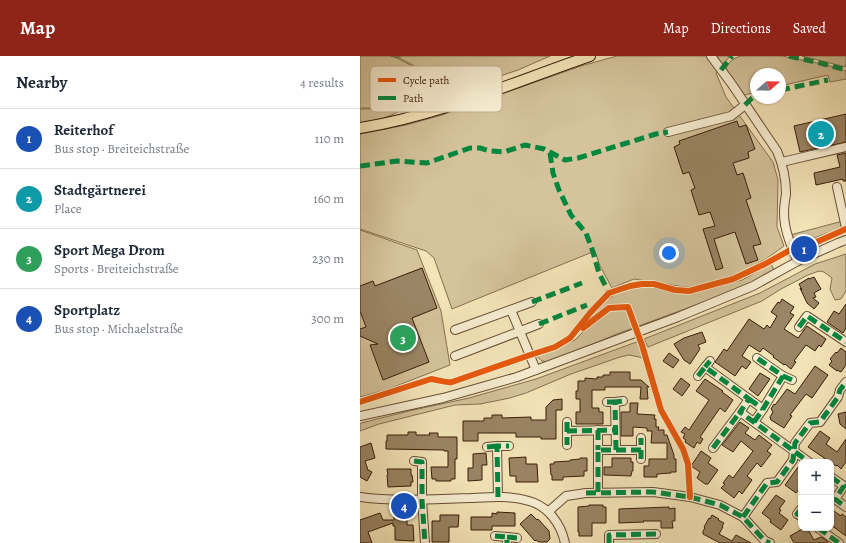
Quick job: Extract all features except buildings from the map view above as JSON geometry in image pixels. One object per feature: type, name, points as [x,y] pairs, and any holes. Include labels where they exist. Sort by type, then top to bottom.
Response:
[{"type":"main road","points":[[502,88],[590,56]]},
{"type":"main road","points":[[360,128],[390,123],[427,112]]},
{"type":"street","points":[[711,56],[777,151],[782,162],[785,188],[784,214],[786,231],[798,261]]},
{"type":"street","points":[[668,132],[731,116],[746,105]]},
{"type":"street","points":[[782,162],[846,147]]},
{"type":"street","points":[[837,187],[846,228]]},
{"type":"street","points":[[360,416],[443,398],[517,378],[753,286],[798,261],[846,240]]},
{"type":"street","points":[[455,330],[532,302]]},
{"type":"street","points":[[511,310],[536,370]]},
{"type":"street","points":[[799,326],[807,316],[846,342]]},
{"type":"street","points":[[455,356],[539,324]]},
{"type":"street","points":[[757,358],[783,376],[792,380]]},
{"type":"street","points":[[698,376],[708,364],[763,409]]},
{"type":"street","points":[[754,422],[783,376]]},
{"type":"street","points":[[743,517],[767,484],[776,482],[781,477],[793,460],[795,443],[810,423],[820,422],[838,397],[840,390],[846,382]]},
{"type":"street","points":[[713,448],[749,399]]},
{"type":"street","points":[[615,402],[616,450]]},
{"type":"street","points":[[740,412],[805,459]]},
{"type":"street","points":[[567,445],[567,426],[598,430],[615,430]]},
{"type":"street","points":[[598,430],[598,492]]},
{"type":"street","points":[[641,438],[642,459]]},
{"type":"street","points":[[497,446],[498,497]]},
{"type":"street","points":[[487,447],[509,446]]},
{"type":"street","points":[[598,450],[641,450]]},
{"type":"street","points":[[421,461],[425,543]]},
{"type":"street","points":[[834,480],[845,485],[834,497]]},
{"type":"street","points":[[549,511],[566,496],[598,492],[653,492],[690,497],[720,505],[743,517],[765,540],[770,543]]},
{"type":"street","points":[[360,497],[379,500],[512,497],[530,501],[549,511],[562,533],[564,543]]},
{"type":"street","points":[[834,499],[846,507]]},
{"type":"street","points":[[822,531],[839,543]]},
{"type":"street","points":[[609,543],[609,535],[656,534]]},
{"type":"street","points":[[495,536],[507,540],[517,538]]},
{"type":"shaded area","points":[[360,56],[393,56],[412,66],[370,66],[370,108],[360,108]]},
{"type":"shaded area","points":[[395,56],[550,56],[502,75],[502,66],[415,66]]},
{"type":"shaded area","points":[[617,56],[730,56],[716,73],[726,97],[773,162],[778,180],[777,227],[784,246],[766,259],[742,272],[698,288],[634,279],[612,288],[600,266],[595,251],[452,309],[434,258],[426,251],[360,229],[360,134],[406,125],[451,112],[502,112],[502,94],[581,66]]},
{"type":"shaded area","points":[[741,56],[782,56],[827,65],[846,71],[846,79],[830,82],[828,75],[786,85],[786,68],[750,68],[750,94],[741,96],[726,72],[727,66],[735,58]]},
{"type":"shaded area","points":[[802,56],[846,56],[846,67]]},
{"type":"shaded area","points":[[360,109],[370,109],[370,112],[398,112],[378,121],[360,124]]},
{"type":"shaded area","points":[[843,221],[843,228],[814,238],[802,245],[796,245],[790,235]]},
{"type":"shaded area","points":[[360,230],[417,250],[441,311],[450,365],[386,390],[360,397]]},
{"type":"shaded area","points":[[846,254],[846,291],[841,299],[835,300],[830,289],[832,278],[824,272],[819,271],[781,289],[762,301],[648,347],[644,339],[760,293],[815,264]]},
{"type":"shaded area","points":[[771,264],[774,270],[752,283],[617,334],[549,362],[542,361],[535,355],[537,353],[555,349],[575,340],[588,327],[586,322],[602,303],[620,291],[645,285],[673,293],[696,292],[742,280]]},
{"type":"shaded area","points":[[639,341],[644,358],[629,355],[620,357],[510,398],[480,404],[455,405],[379,424],[360,431],[361,423],[469,398],[536,379]]},
{"type":"waterway","points":[[392,56],[400,56]]},
{"type":"marked path","points":[[721,70],[732,56]]},
{"type":"marked path","points":[[789,56],[846,70]]},
{"type":"marked path","points":[[786,89],[828,80]]},
{"type":"marked path","points":[[745,105],[750,100]]},
{"type":"marked path","points":[[360,166],[397,161],[427,163],[470,148],[504,152],[525,145],[544,149],[565,160],[578,158],[656,134],[668,132]]},
{"type":"marked path","points":[[550,153],[553,173],[559,190],[571,215],[586,233],[599,273],[609,293]]},
{"type":"marked path","points":[[532,302],[582,283]]},
{"type":"marked path","points":[[539,324],[587,305]]},
{"type":"marked path","points":[[799,327],[807,316],[846,342]]},
{"type":"marked path","points":[[754,422],[783,376],[757,358]]},
{"type":"marked path","points":[[705,367],[710,361]]},
{"type":"marked path","points":[[698,376],[705,367],[749,399],[740,412],[805,459]]},
{"type":"marked path","points":[[783,376],[792,380]]},
{"type":"marked path","points":[[743,517],[767,483],[777,482],[793,460],[795,443],[810,423],[820,422],[838,397],[840,390],[846,382]]},
{"type":"marked path","points":[[749,399],[763,409]]},
{"type":"marked path","points":[[616,450],[615,402],[623,401]]},
{"type":"marked path","points":[[607,402],[615,402]]},
{"type":"marked path","points":[[713,448],[740,412]]},
{"type":"marked path","points":[[567,422],[567,445]]},
{"type":"marked path","points":[[598,430],[598,450]]},
{"type":"marked path","points":[[567,431],[615,430]]},
{"type":"marked path","points":[[598,492],[598,450],[641,450],[641,438]]},
{"type":"marked path","points":[[487,447],[497,446]]},
{"type":"marked path","points":[[498,497],[497,446],[509,446]]},
{"type":"marked path","points":[[641,450],[641,459]]},
{"type":"marked path","points":[[414,461],[422,462],[422,500],[425,543]]},
{"type":"marked path","points":[[834,479],[844,486],[835,499],[846,507]]},
{"type":"marked path","points":[[586,493],[653,492],[690,497],[720,505],[743,517],[765,541],[770,543]]},
{"type":"marked path","points":[[822,531],[839,543]]},
{"type":"marked path","points":[[609,543],[609,535],[656,534]]},
{"type":"marked path","points":[[495,536],[507,537],[507,543]]},
{"type":"marked path","points":[[507,537],[517,538]]},
{"type":"cycle path","points":[[360,402],[431,379],[452,382],[555,347],[570,338],[590,313],[609,293],[630,286],[642,284],[654,284],[675,290],[689,291],[733,279],[792,249],[801,249],[846,229]]},
{"type":"cycle path","points":[[583,328],[609,308],[628,307],[642,345],[661,410],[683,449],[688,464],[690,497]]},
{"type":"place","name":"Stadtgärtnerei","points":[[821,134]]},
{"type":"place","name":"Reiterhof","points":[[804,249]]},
{"type":"place","name":"Sport Mega Drom","points":[[403,338]]},
{"type":"place","name":"Sportplatz","points":[[404,506]]}]
